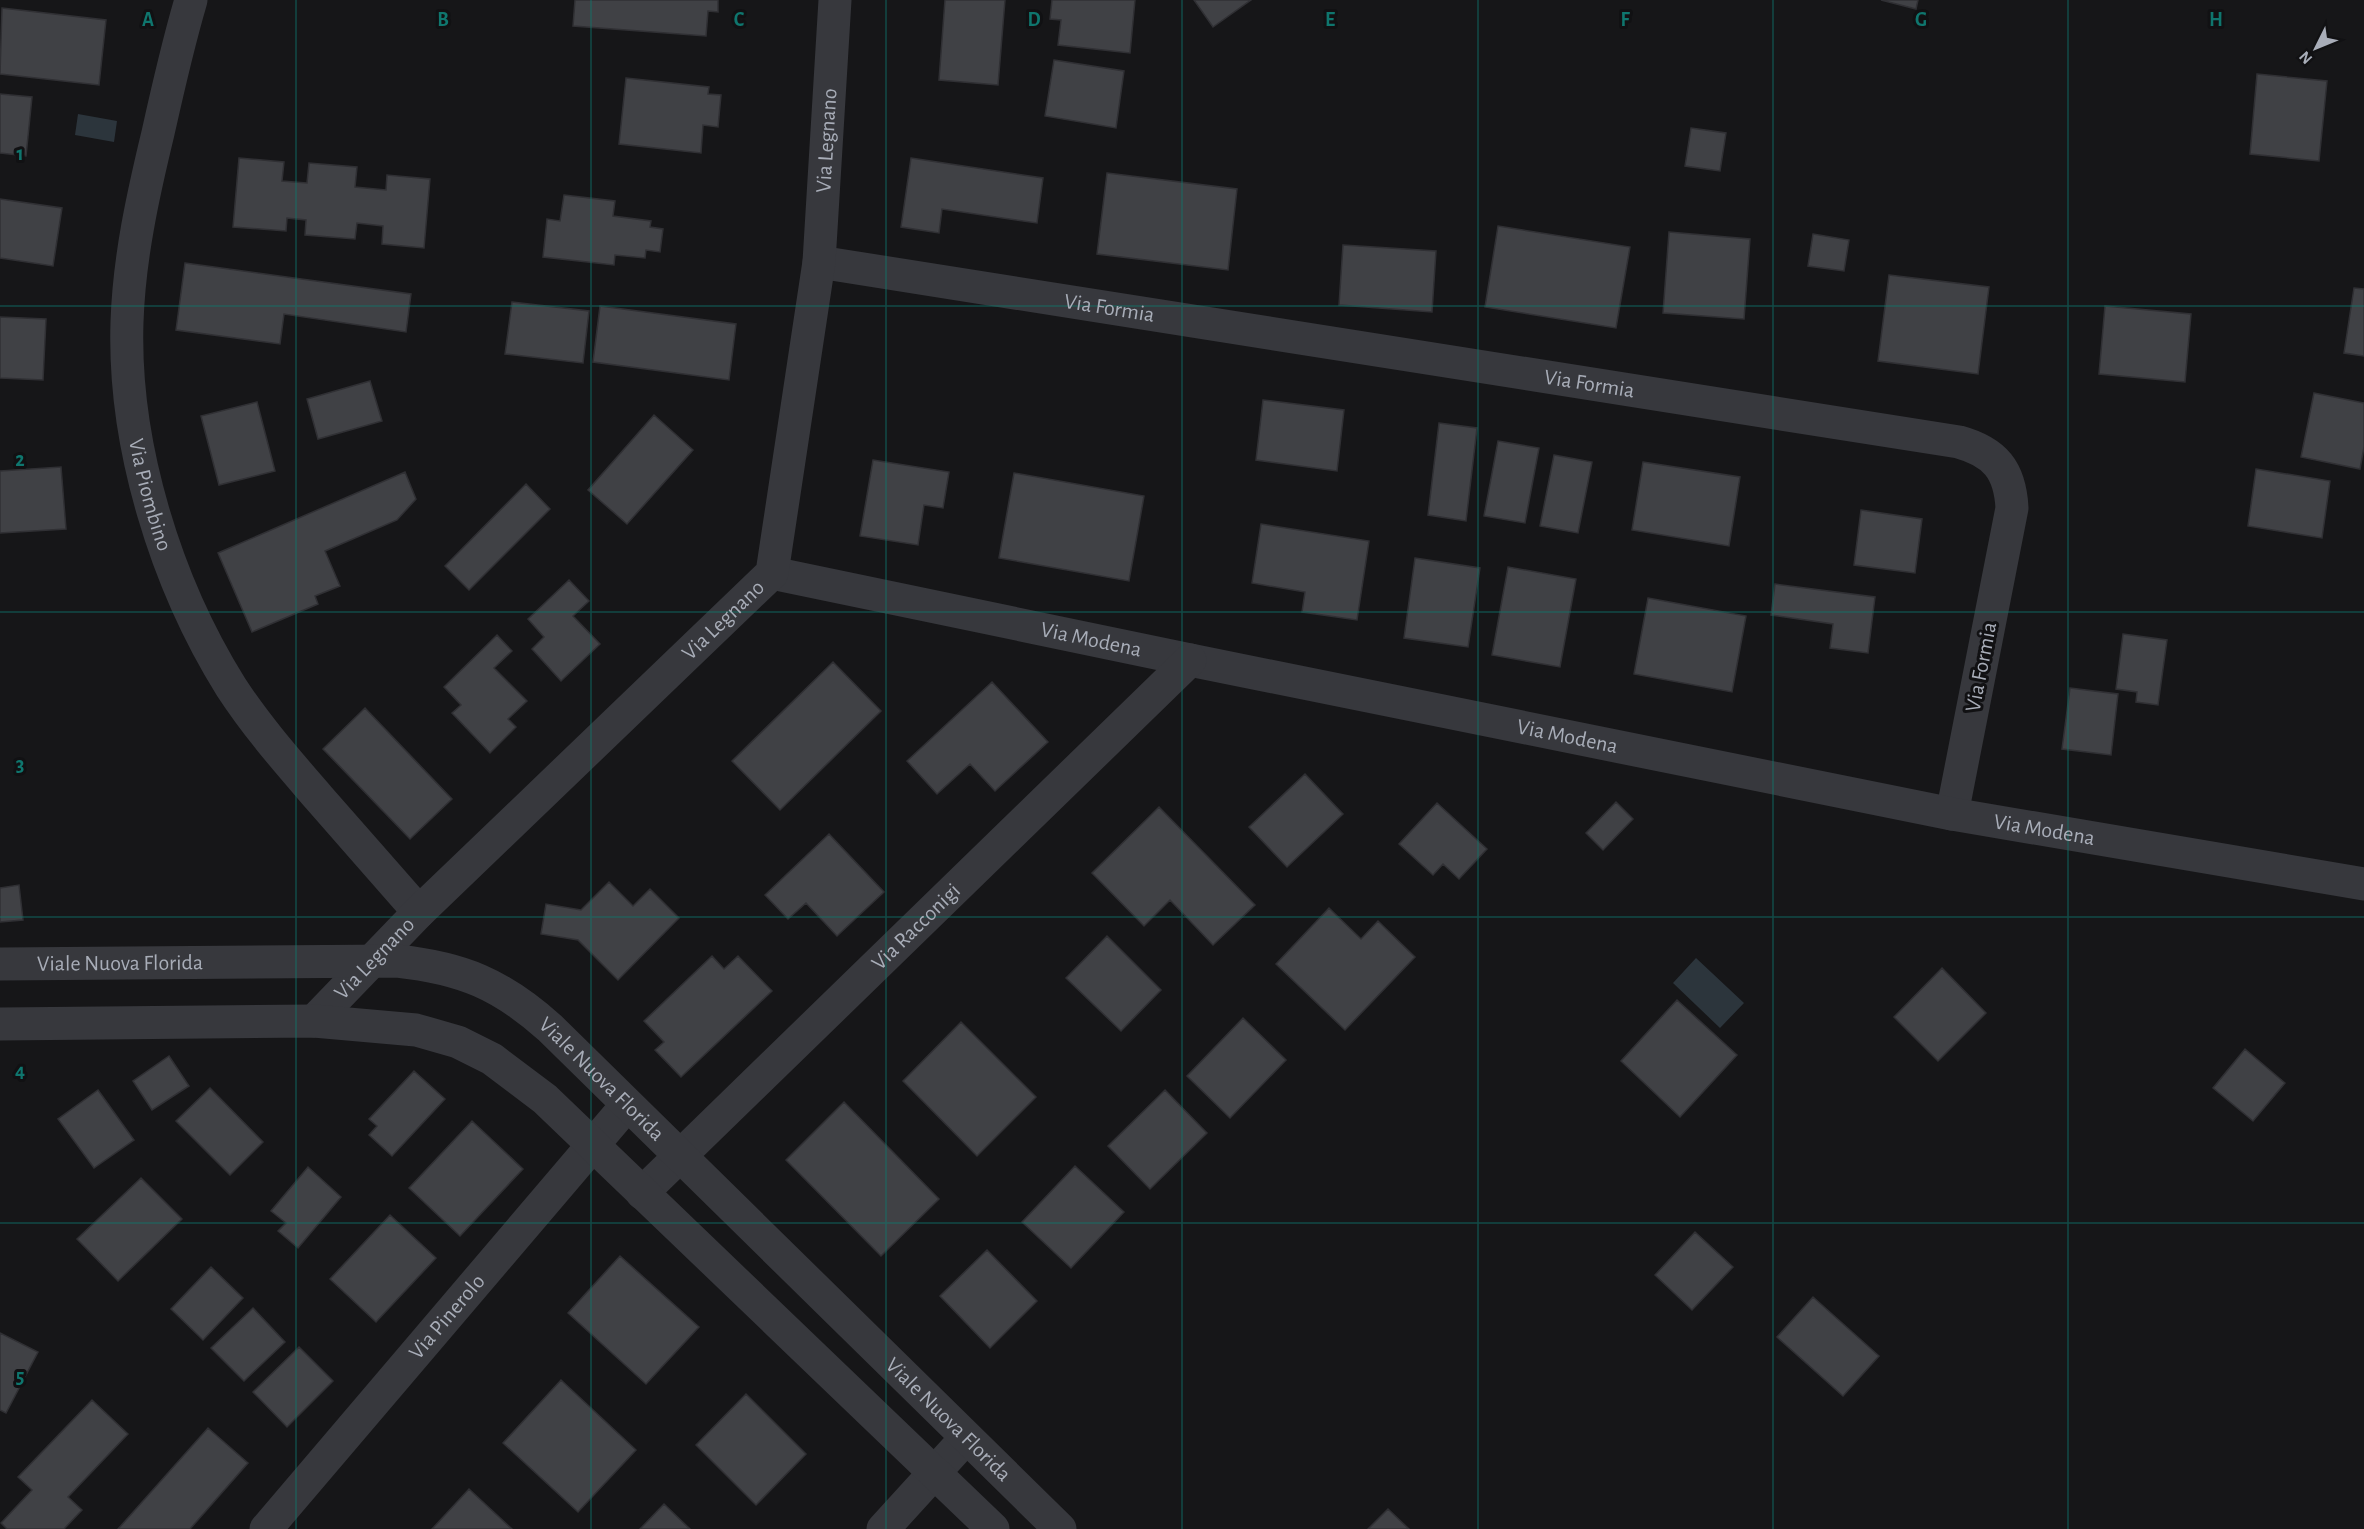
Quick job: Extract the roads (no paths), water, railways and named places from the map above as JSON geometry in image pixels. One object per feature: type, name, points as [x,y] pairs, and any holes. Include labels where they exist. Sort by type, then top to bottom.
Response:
[{"type":"street","name":"Via Piombino","points":[[191,0],[151,160],[131,269],[127,323],[129,385],[152,507],[166,554],[182,595],[232,687],[294,769],[419,912]]},
{"type":"street","name":"Via Legnano","points":[[314,1022],[419,912],[772,573],[819,262],[835,0]]},
{"type":"street","name":"Via Formia","points":[[819,262],[1959,442],[1985,451],[2002,468],[2008,482],[2012,508],[1952,814]]},
{"type":"street","name":"Via Modena","points":[[772,573],[1952,814],[2364,884]]},
{"type":"street","name":"Via Racconigi","points":[[642,1193],[1190,660]]},
{"type":"street","name":"Viale Nuova Florida","points":[[0,964],[372,960],[414,963],[460,973],[504,992],[550,1028],[1060,1529]]},
{"type":"street","name":"Viale Nuova Florida","points":[[0,1024],[314,1022],[416,1030],[474,1049],[510,1070],[531,1087],[993,1529]]},
{"type":"street","name":"Via Pinerolo","points":[[266,1529],[627,1105]]},
{"type":"street","points":[[883,1529],[966,1438]]}]
